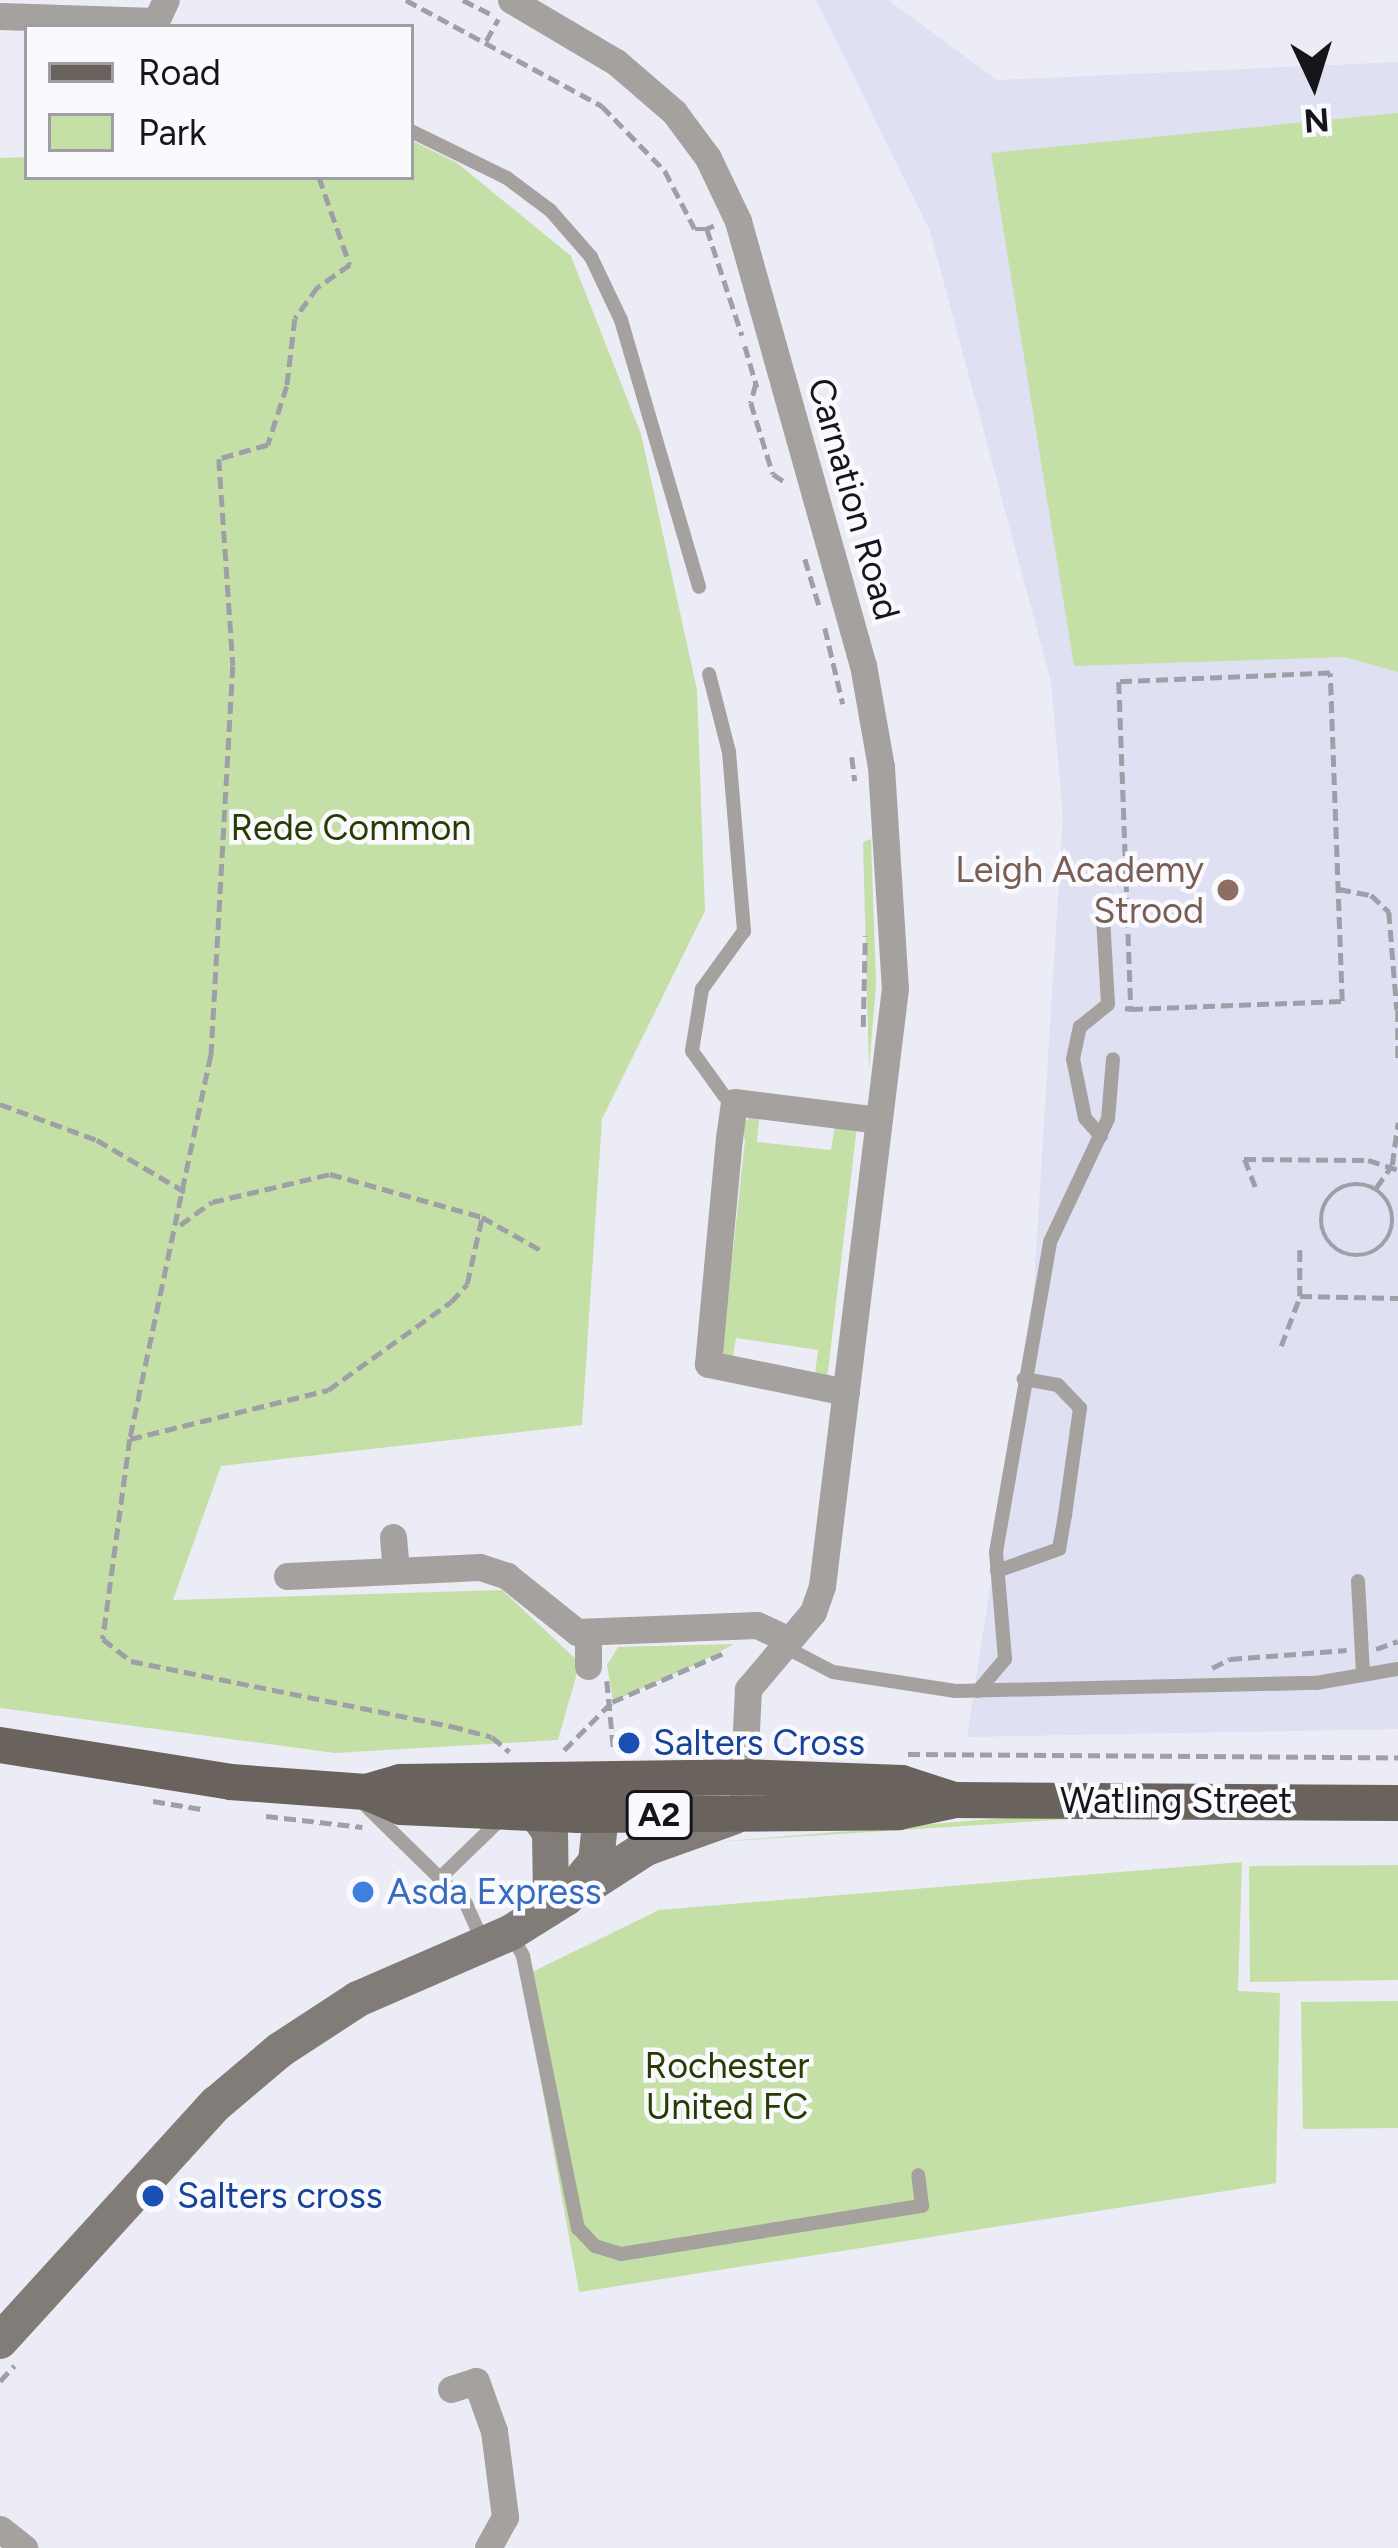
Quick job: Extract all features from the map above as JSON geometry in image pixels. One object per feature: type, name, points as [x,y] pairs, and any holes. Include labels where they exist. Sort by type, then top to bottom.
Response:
[{"type":"main road","name":"A2","points":[[0,1745],[230,1782],[359,1792],[400,1782],[520,1776]]},
{"type":"main road","name":"Watling Street","points":[[520,1776],[589,1762],[742,1796]]},
{"type":"main road","points":[[528,1920],[596,1862],[589,1762]]},
{"type":"main road","name":"Watling Street","points":[[520,1776],[591,1815],[902,1783],[955,1800],[1398,1803]]},
{"type":"main road","points":[[520,1776],[550,1832],[528,1920]]},
{"type":"main road","points":[[12,2348],[216,2104],[280,2050],[358,2000],[528,1920],[742,1796]]},
{"type":"street","name":"Carnation Road","points":[[510,5],[616,62],[674,112],[709,158],[738,221],[863,665],[881,767],[895,988],[821,1594],[780,1638],[748,1689],[742,1796]]},
{"type":"street","points":[[0,16],[162,16]]},
{"type":"street","points":[[846,1392],[719,1372],[706,1361],[730,1099],[878,1120]]},
{"type":"street","points":[[393,1537],[395,1570]]},
{"type":"street","points":[[287,1576],[490,1568],[550,1618],[601,1630],[780,1638]]},
{"type":"street","points":[[597,1668],[601,1630]]},
{"type":"street","points":[[451,2389],[476,2381],[494,2432],[505,2517],[488,2548]]},
{"type":"street","points":[[0,2529],[23,2548]]},
{"type":"lane","points":[[414,132],[506,178],[550,210],[591,257],[621,320],[699,587]]},
{"type":"lane","points":[[709,674],[729,752],[745,931],[702,989],[692,1053],[730,1099]]},
{"type":"lane","points":[[1101,1136],[1085,1118],[1072,1059],[1079,1027],[1107,1009],[1102,900]]},
{"type":"lane","points":[[978,1691],[1005,1658],[997,1571],[1024,1379],[1054,1230],[1101,1136],[1113,1094],[1113,1059]]},
{"type":"lane","points":[[997,1571],[1059,1549],[1065,1515],[1080,1408],[1058,1385],[1024,1379]]},
{"type":"lane","points":[[1358,1581],[1363,1673]]},
{"type":"lane","points":[[780,1638],[832,1672],[978,1691],[1316,1683],[1398,1669]]},
{"type":"lane","points":[[440,1878],[520,1776]]},
{"type":"lane","points":[[359,1792],[466,1904],[528,1920],[523,1956],[578,2228],[595,2246],[621,2254],[922,2206],[918,2175]]},
{"type":"path","points":[[406,0],[602,106],[665,171],[695,229],[722,223]]},
{"type":"path","points":[[486,41],[510,5]]},
{"type":"path","points":[[602,106],[610,94]]},
{"type":"path","points":[[320,180],[350,265],[318,287],[295,319],[287,386],[268,445],[219,459],[233,666],[212,1055],[180,1225],[130,1439],[103,1639],[153,1667],[492,1737],[520,1776],[636,1754]]},
{"type":"path","points":[[707,229],[764,401]]},
{"type":"path","points":[[756,384],[751,404],[772,474],[785,482]]},
{"type":"path","points":[[782,461],[788,495]]},
{"type":"path","points":[[801,543],[846,716]]},
{"type":"path","points":[[1107,1009],[1131,1010],[1342,1001],[1330,673],[1120,682],[1131,1010]]},
{"type":"path","points":[[851,748],[857,797]]},
{"type":"path","points":[[1339,889],[1371,895],[1389,912],[1398,1060]]},
{"type":"path","points":[[863,1042],[865,917]]},
{"type":"path","points":[[0,1104],[97,1140],[187,1192]]},
{"type":"path","points":[[1376,1189],[1394,1168],[1398,1121]]},
{"type":"path","points":[[1255,1187],[1244,1159],[1394,1168]]},
{"type":"path","points":[[180,1225],[212,1202],[330,1174],[482,1217],[544,1252]]},
{"type":"path","points":[[1351,1184],[1376,1189],[1393,1217],[1387,1240],[1368,1254],[1334,1247],[1321,1216],[1331,1196],[1351,1184]]},
{"type":"path","points":[[130,1439],[328,1390],[459,1293],[482,1217]]},
{"type":"path","points":[[1281,1346],[1300,1296],[1300,1250]]},
{"type":"path","points":[[1300,1296],[1398,1298]]},
{"type":"path","points":[[723,1642],[780,1638]]},
{"type":"path","points":[[589,1762],[612,1702],[737,1642]]},
{"type":"path","points":[[589,1762],[612,1702],[597,1668]]},
{"type":"path","points":[[894,1754],[1398,1756]]},
{"type":"path","points":[[0,2381],[12,2348]]},
{"type":"shaded area","name":"Leigh Academy Strood","points":[[816,0],[888,0],[997,80],[1398,62],[1398,1729],[967,1737],[1032,1316],[1063,816],[1051,682],[930,231]]},
{"type":"green space","points":[[1398,113],[1398,672],[1344,657],[1074,666],[991,153]]},
{"type":"green space","name":"Rede Common","points":[[414,142],[457,163],[571,256],[641,434],[697,690],[705,911],[602,1119],[582,1425],[221,1466],[173,1600],[502,1590],[580,1663],[558,1740],[335,1753],[0,1708],[0,158],[24,157],[24,180],[414,180]]},
{"type":"green space","points":[[871,839],[876,984],[869,1069],[863,842]]},
{"type":"green space","points":[[760,1109],[757,1142],[831,1150],[836,1119],[857,1127],[827,1379],[814,1381],[818,1350],[736,1338],[731,1370],[721,1362],[745,1140],[740,1126]]},
{"type":"green space","points":[[734,1644],[613,1701],[607,1665],[618,1647]]},
{"type":"green space","points":[[1064,1813],[1398,1813],[1398,1821],[1086,1818],[716,1842]]},
{"type":"green space","name":"Rochester United FC","points":[[1242,1862],[1238,1991],[1280,1993],[1276,2183],[579,2292],[522,1977],[659,1910]]},
{"type":"green space","points":[[1398,1865],[1398,1980],[1250,1982],[1249,1866]]},
{"type":"green space","points":[[1398,2001],[1398,2128],[1303,2129],[1301,2002]]},
{"type":"place","name":"Leigh Academy Strood","points":[[1228,890]]},
{"type":"place","name":"Salters Cross","points":[[629,1743]]},
{"type":"place","name":"Asda Express","points":[[363,1892]]},
{"type":"place","name":"Salters cross","points":[[153,2196]]}]
